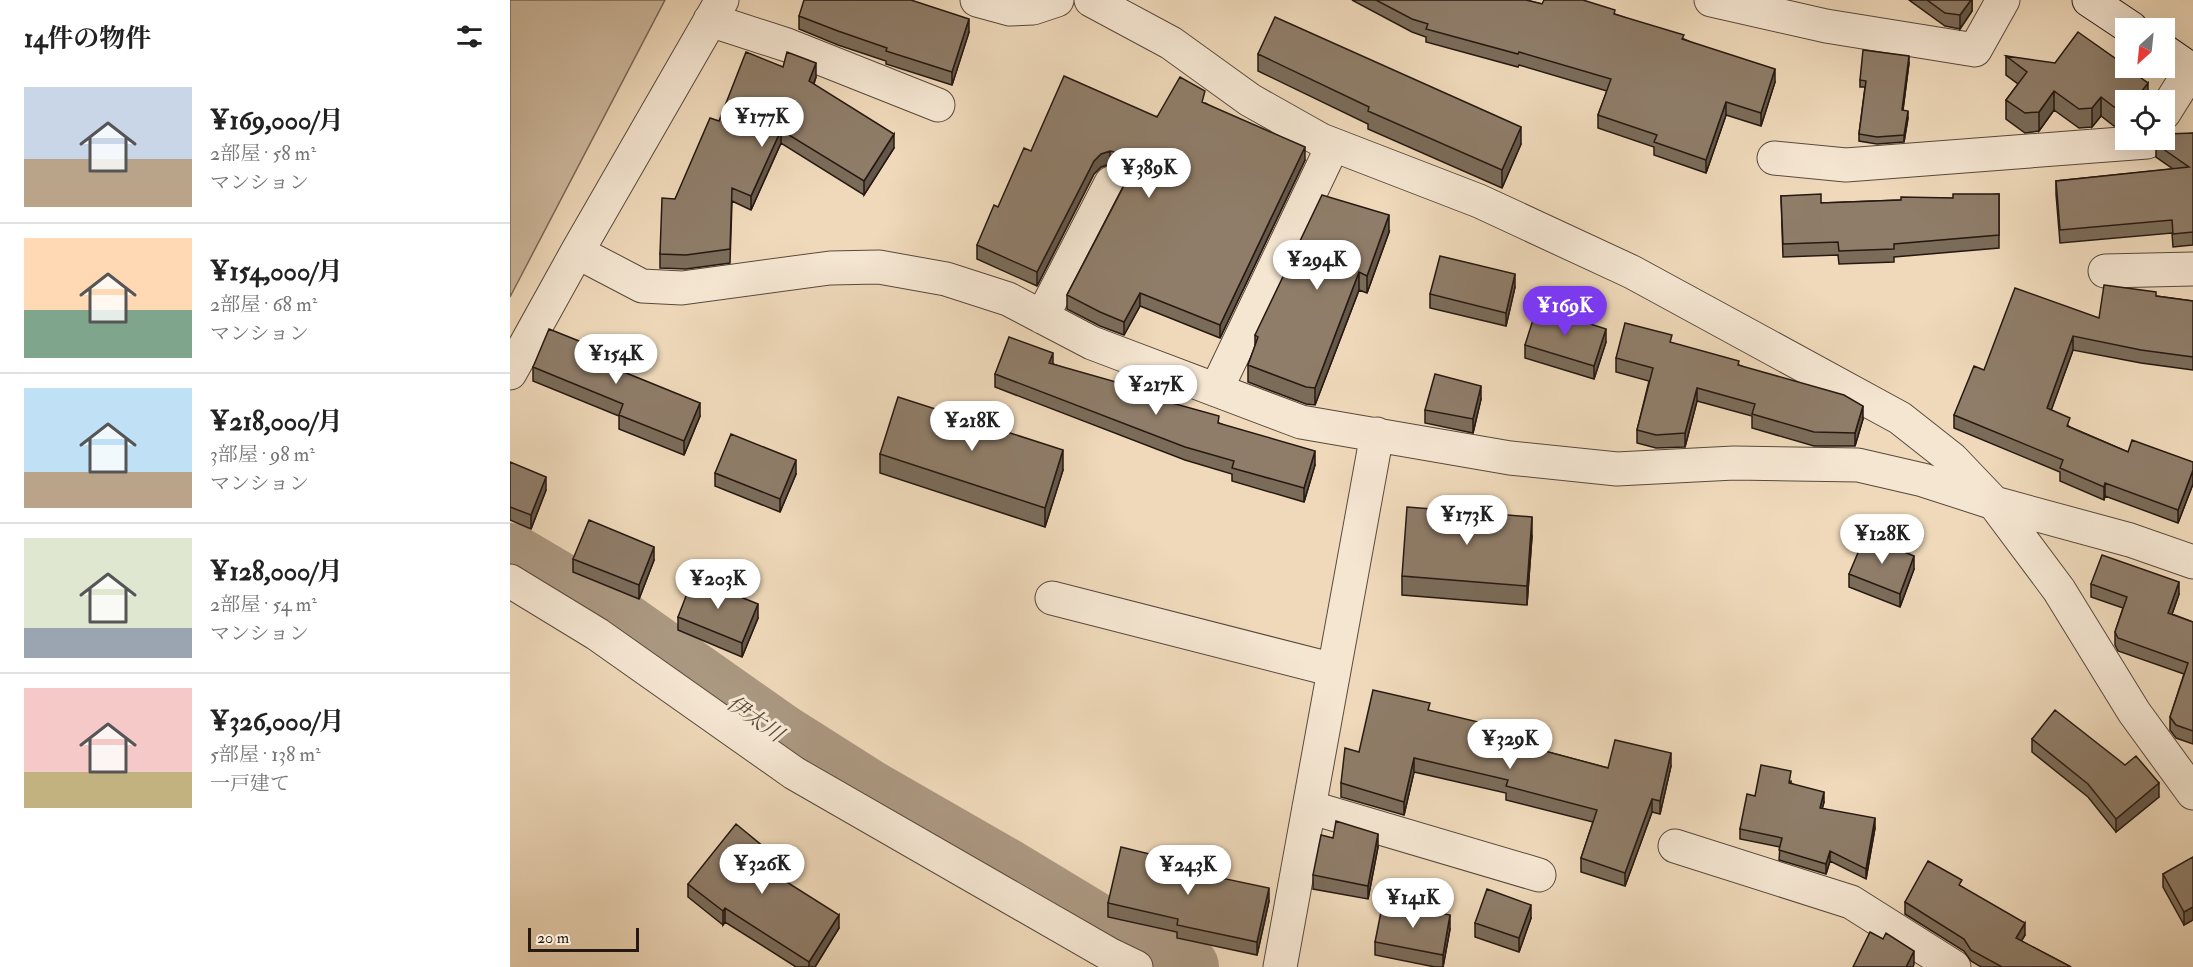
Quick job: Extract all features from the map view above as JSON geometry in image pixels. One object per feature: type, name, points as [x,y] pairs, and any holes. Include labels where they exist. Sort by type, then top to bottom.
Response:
[{"type":"street","points":[[977,0],[1010,9],[1033,8],[1057,0]]},
{"type":"street","points":[[1091,0],[1171,43],[1250,100],[1333,145],[1479,201],[1632,272],[1899,418],[1952,459],[1994,503],[2059,590],[2134,712],[2193,793]]},
{"type":"street","points":[[1711,0],[1826,27],[1975,50],[2003,0]]},
{"type":"street","points":[[2089,0],[2116,18]]},
{"type":"street","points":[[510,373],[576,252],[716,10],[787,45],[938,105]]},
{"type":"street","points":[[2175,58],[2192,70],[2175,96]]},
{"type":"street","points":[[1774,158],[1846,165],[2115,144]]},
{"type":"street","points":[[1216,390],[1333,145]]},
{"type":"street","points":[[1042,316],[1111,183]]},
{"type":"street","points":[[576,252],[642,286],[682,288],[830,268],[879,267],[946,279],[1008,299],[1092,343],[1301,422],[1510,458],[1617,469],[1734,463],[1858,465],[1923,480],[1994,503],[2130,540],[2193,562]]},
{"type":"street","points":[[2105,271],[2193,269]]},
{"type":"street","points":[[1280,967],[1377,434]]},
{"type":"street","points":[[510,581],[597,634],[794,773],[1109,954],[1136,967]]},
{"type":"street","points":[[1052,598],[1334,670]]},
{"type":"street","points":[[1309,807],[1539,875]]},
{"type":"street","points":[[1676,846],[1851,902],[1953,967]]},
{"type":"shaded area","points":[[510,0],[665,0],[510,297]]},
{"type":"building","points":[[804,0],[911,0],[969,19],[952,72],[886,51],[887,48],[799,16]]},
{"type":"building","points":[[1376,0],[1526,0],[1542,4],[1544,0],[1583,0],[1615,10],[1614,14],[1684,35],[1682,39],[1775,69],[1761,113],[1726,102],[1706,160],[1654,142],[1657,135],[1598,115],[1611,79],[1519,52],[1518,54],[1426,29],[1428,24],[1412,19]]},
{"type":"building","points":[[1927,0],[1971,0],[1960,15],[1945,13]]},
{"type":"building","points":[[1275,17],[1521,127],[1502,170],[1368,111],[1369,107],[1258,54]]},
{"type":"building","points":[[2078,32],[2115,58],[2115,78],[2141,78],[2148,83],[2143,90],[2115,90],[2115,107],[2101,97],[2092,108],[2079,109],[2054,91],[2039,112],[2025,113],[2006,100],[2027,72],[2006,56],[2055,63]]},
{"type":"building","points":[[1863,50],[1909,56],[1902,110],[1908,111],[1904,135],[1877,137],[1859,134],[1866,81],[1860,80]]},
{"type":"building","points":[[746,52],[783,67],[787,52],[816,63],[809,81],[894,134],[864,181],[781,130],[751,196],[732,188],[730,249],[686,255],[660,254],[662,198],[675,199],[710,118],[719,121]]},
{"type":"building","points":[[1064,76],[1157,117],[1180,77],[1205,91],[1202,102],[1305,147],[1220,325],[1140,293],[1124,322],[1067,295],[1128,178],[1130,169],[1127,160],[1119,153],[1110,151],[1101,154],[1094,161],[1037,272],[977,245],[994,205],[998,207],[1024,148],[1031,151]]},
{"type":"building","points":[[2193,133],[2193,232],[2173,234],[2172,220],[2060,230],[2056,181],[2189,167],[2165,150],[2175,150],[2175,134]]},
{"type":"building","points":[[1821,194],[1821,203],[1901,200],[1901,197],[1953,198],[1953,194],[1999,194],[1999,235],[1894,244],[1894,249],[1839,251],[1838,242],[1783,244],[1781,196]]},
{"type":"building","points":[[1322,195],[1389,215],[1367,276],[1359,272],[1315,388],[1306,387],[1248,365],[1258,337],[1255,335]]},
{"type":"building","points":[[1440,256],[1515,274],[1506,313],[1430,294]]},
{"type":"building","points":[[2104,285],[2156,292],[2156,296],[2193,301],[2193,357],[2141,350],[2073,336],[2047,408],[2070,418],[2067,426],[2128,452],[2132,440],[2193,462],[2193,470],[2178,510],[2105,483],[2104,487],[2060,468],[2063,460],[1954,415],[1974,366],[1984,370],[2015,288],[2099,318]]},
{"type":"building","points":[[1537,307],[1606,329],[1594,366],[1525,345]]},
{"type":"building","points":[[1625,323],[1672,335],[1670,342],[1739,361],[1738,365],[1844,395],[1863,406],[1855,433],[1814,432],[1752,414],[1755,404],[1697,388],[1685,433],[1656,435],[1637,430],[1653,368],[1616,358]]},
{"type":"building","points":[[549,329],[614,355],[609,366],[700,403],[684,441],[619,415],[623,404],[533,367]]},
{"type":"building","points":[[1009,337],[1053,353],[1049,363],[1137,388],[1136,393],[1219,416],[1218,423],[1315,451],[1304,488],[1232,468],[1234,461],[1185,447],[995,374]]},
{"type":"building","points":[[1435,374],[1481,386],[1473,419],[1425,410]]},
{"type":"building","points":[[898,397],[1063,450],[1045,508],[880,454]]},
{"type":"building","points":[[731,434],[796,460],[780,499],[715,473]]},
{"type":"building","points":[[510,462],[546,477],[531,515],[510,507]]},
{"type":"building","points":[[1407,507],[1532,517],[1527,586],[1402,576]]},
{"type":"building","points":[[589,520],[654,547],[639,585],[573,559]]},
{"type":"building","points":[[1865,536],[1914,556],[1900,594],[1849,574]]},
{"type":"building","points":[[2102,555],[2179,582],[2168,613],[2193,622],[2193,731],[2176,725],[2170,717],[2188,663],[2118,638],[2115,632],[2127,597],[2091,584]]},
{"type":"building","points":[[693,578],[758,604],[742,643],[678,617]]},
{"type":"building","points":[[1373,690],[1430,703],[1428,710],[1503,728],[1500,739],[1608,768],[1615,740],[1671,753],[1660,801],[1652,799],[1625,873],[1581,858],[1597,810],[1506,786],[1508,780],[1414,758],[1404,802],[1341,783],[1345,748],[1359,752]]},
{"type":"building","points":[[2055,710],[2125,765],[2136,756],[2159,783],[2116,819],[2088,784],[2032,739]]},
{"type":"building","points":[[1761,765],[1791,771],[1789,783],[1824,792],[1820,808],[1875,818],[1866,869],[1830,851],[1826,864],[1779,850],[1782,838],[1740,829],[1747,794],[1755,796]]},
{"type":"building","points":[[1336,821],[1378,834],[1368,886],[1313,875],[1321,835],[1333,838]]},
{"type":"building","points":[[736,824],[770,852],[760,865],[839,915],[809,962],[725,908],[723,911],[688,884]]},
{"type":"building","points":[[1121,847],[1166,858],[1164,866],[1269,888],[1257,942],[1177,925],[1178,919],[1108,903]]},
{"type":"building","points":[[2193,857],[2193,907],[2184,912],[2163,874]]},
{"type":"building","points":[[1928,861],[1962,880],[1959,885],[2025,923],[2016,938],[2071,967],[2002,967],[1971,950],[1964,939],[1905,902]]},
{"type":"building","points":[[1487,889],[1531,905],[1519,938],[1475,923]]},
{"type":"building","points":[[1383,902],[1450,915],[1443,955],[1375,942]]},
{"type":"building","points":[[1870,932],[1883,939],[1886,933],[1914,951],[1906,967],[1853,967]]},
{"type":"waterway","name":"伊太川","points":[[510,556],[598,608],[781,737],[871,794],[1111,935],[1186,967]]}]
